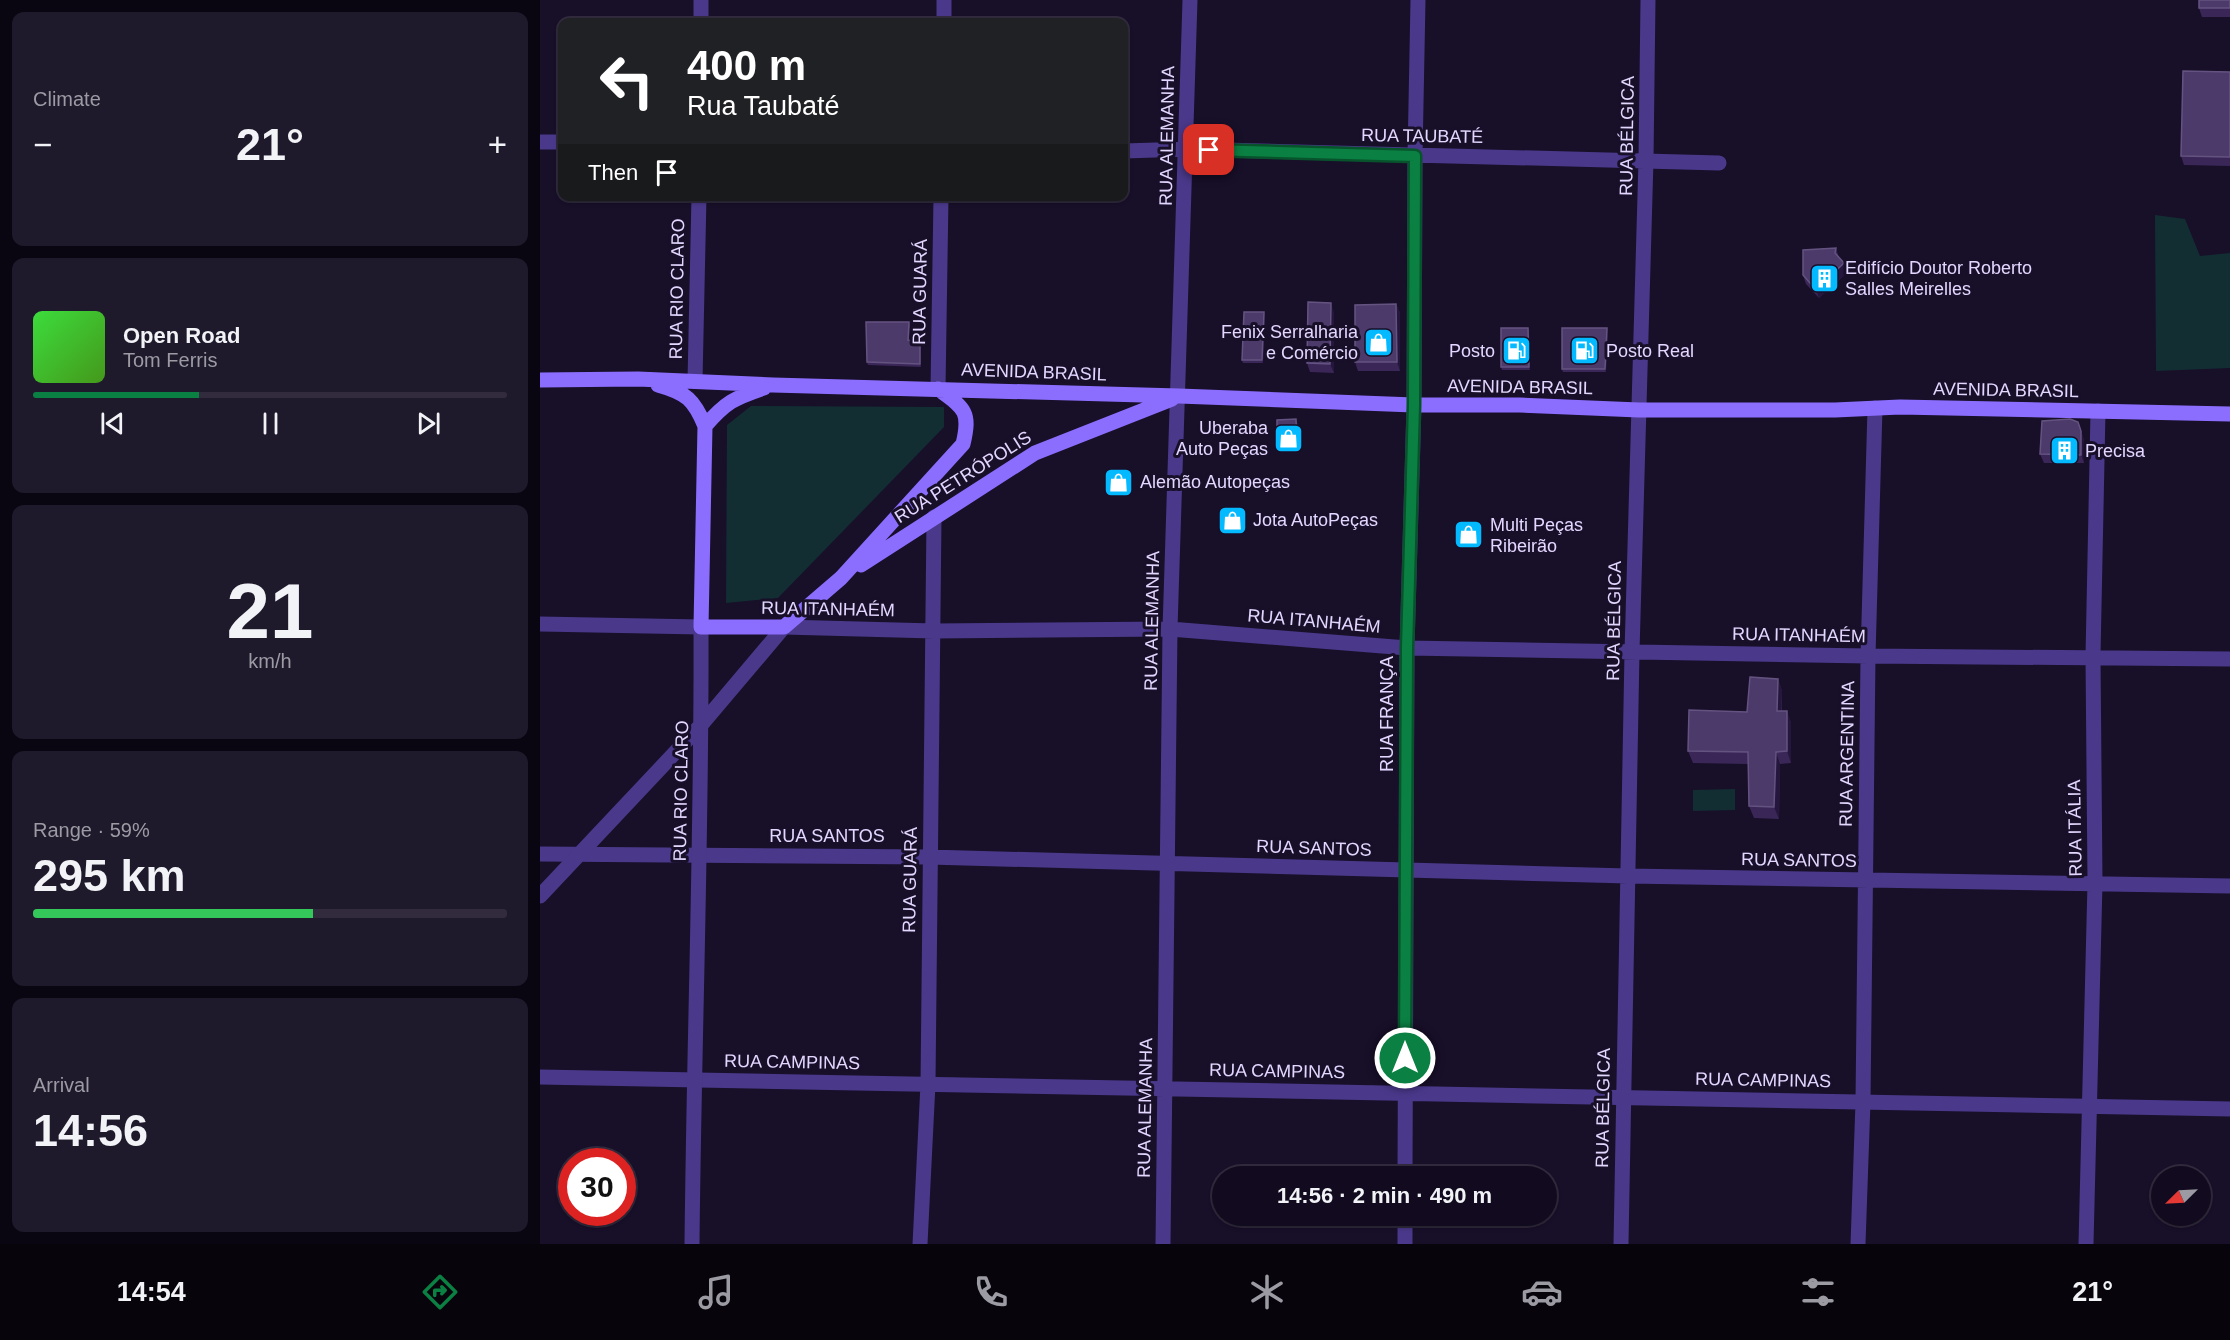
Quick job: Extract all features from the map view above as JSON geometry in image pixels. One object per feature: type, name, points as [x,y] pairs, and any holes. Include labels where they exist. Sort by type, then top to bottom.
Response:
[{"type":"main road","name":"AVENIDA BRASIL","points":[[540,380],[638,379],[1414,405],[1520,405],[1639,410],[1875,408],[2230,414]]},
{"type":"main road","name":"RUA RIO CLARO","points":[[638,379],[674,389],[685,395],[696,405],[705,426],[701,627]]},
{"type":"main road","name":"AVENIDA BRASIL","points":[[705,426],[723,406],[739,396],[773,385]]},
{"type":"main road","name":"RUA PETRÓPOLIS","points":[[784,627],[841,578],[963,444],[968,423],[961,406],[938,389]]},
{"type":"main road","name":"RUA PETRÓPOLIS","points":[[841,578],[1035,453],[1179,396]]},
{"type":"main road","name":"RUA ITANHAÉM","points":[[701,627],[784,627]]},
{"type":"street","points":[[701,0],[701,18]]},
{"type":"street","points":[[944,0],[944,18]]},
{"type":"street","name":"RUA ALEMANHA","points":[[1163,1244],[1170,629],[1190,0]]},
{"type":"street","name":"RUA FRANÇA","points":[[1405,1166],[1407,648],[1414,405],[1418,0]]},
{"type":"street","name":"RUA BÉLGICA","points":[[1621,1244],[1632,652],[1646,160],[1648,0]]},
{"type":"street","points":[[540,142],[558,142]]},
{"type":"street","name":"RUA TAUBATÉ","points":[[1128,151],[1187,149],[1719,163]]},
{"type":"street","name":"RUA RIO CLARO","points":[[695,381],[699,201]]},
{"type":"street","name":"RUA GUARÁ","points":[[938,389],[942,201]]},
{"type":"street","name":"RUA ARGENTINA","points":[[1857,1244],[1863,1102],[1868,656],[1875,408]]},
{"type":"street","name":"RUA ITÁLIA","points":[[2086,1244],[2095,883],[2093,656],[2098,411]]},
{"type":"street","name":"RUA GUARÁ","points":[[920,1244],[928,1084],[934,517]]},
{"type":"street","name":"RUA ITANHAÉM","points":[[540,624],[701,627]]},
{"type":"street","name":"RUA RIO CLARO","points":[[692,1244],[693,1080],[702,724],[701,627]]},
{"type":"street","name":"RUA ITANHAÉM","points":[[784,627],[934,631],[1170,629],[1407,648],[1868,656],[2093,656],[2230,659]]},
{"type":"street","name":"RUA PETRÓPOLIS","points":[[540,896],[576,855],[702,724],[784,627]]},
{"type":"street","name":"RUA SANTOS","points":[[540,854],[929,856],[1628,876],[2230,886]]},
{"type":"street","name":"RUA CAMPINAS","points":[[540,1077],[2230,1109]]},
{"type":"street","points":[[1405,1226],[1405,1244]]},
{"type":"green space","points":[[2155,215],[2185,219],[2200,256],[2230,253],[2230,368],[2156,371]]},
{"type":"green space","points":[[751,406],[944,407],[944,427],[778,598],[726,603],[727,425]]},
{"type":"green space","points":[[1735,789],[1735,810],[1693,811],[1693,790]]},
{"type":"building","points":[[2199,0],[2230,0],[2230,8],[2199,8]]},
{"type":"building","points":[[2183,71],[2230,72],[2230,157],[2181,156]]},
{"type":"building","name":"Edifício Doutor Roberto Salles Meirelles","points":[[1836,248],[1835,253],[1844,263],[1816,290],[1803,275],[1803,250]]},
{"type":"building","points":[[1308,302],[1331,303],[1330,364],[1307,363]]},
{"type":"building","name":"Fenix Serralharia e Comércio","points":[[1396,304],[1397,362],[1355,362],[1355,305]]},
{"type":"building","points":[[1244,312],[1264,312],[1262,360],[1242,360]]},
{"type":"building","points":[[866,322],[909,322],[908,340],[920,342],[920,364],[867,362]]},
{"type":"building","name":"Posto","points":[[1501,328],[1528,328],[1529,367],[1501,367]]},
{"type":"building","name":"Posto Real","points":[[1562,328],[1607,328],[1605,369],[1562,369]]},
{"type":"building","name":"Uberaba Auto Peças","points":[[1296,419],[1297,444],[1277,445],[1277,420]]},
{"type":"building","name":"Precisa","points":[[2070,419],[2078,422],[2081,431],[2081,455],[2040,454],[2042,421]]},
{"type":"building","points":[[1750,677],[1778,679],[1777,711],[1787,711],[1787,751],[1776,752],[1774,807],[1749,806],[1748,752],[1688,751],[1689,710],[1747,712]]},
{"type":"place","name":"Edifício Doutor Roberto Salles Meirelles","points":[[1824,278]]},
{"type":"place","name":"Fenix Serralharia e Comércio","points":[[1379,342]]},
{"type":"place","name":"Posto","points":[[1516,351]]},
{"type":"place","name":"Posto Real","points":[[1585,351]]},
{"type":"place","name":"Uberaba Auto Peças","points":[[1289,438]]},
{"type":"place","name":"Precisa","points":[[2064,451]]},
{"type":"place","name":"Alemão Autopeças","points":[[1119,482]]},
{"type":"place","name":"Jota AutoPeças","points":[[1232,520]]},
{"type":"place","name":"Multi Peças Ribeirão","points":[[1469,535]]},
{"type":"route","points":[[1209,150],[1415,156],[1414,405],[1407,648],[1405,1058]]}]
